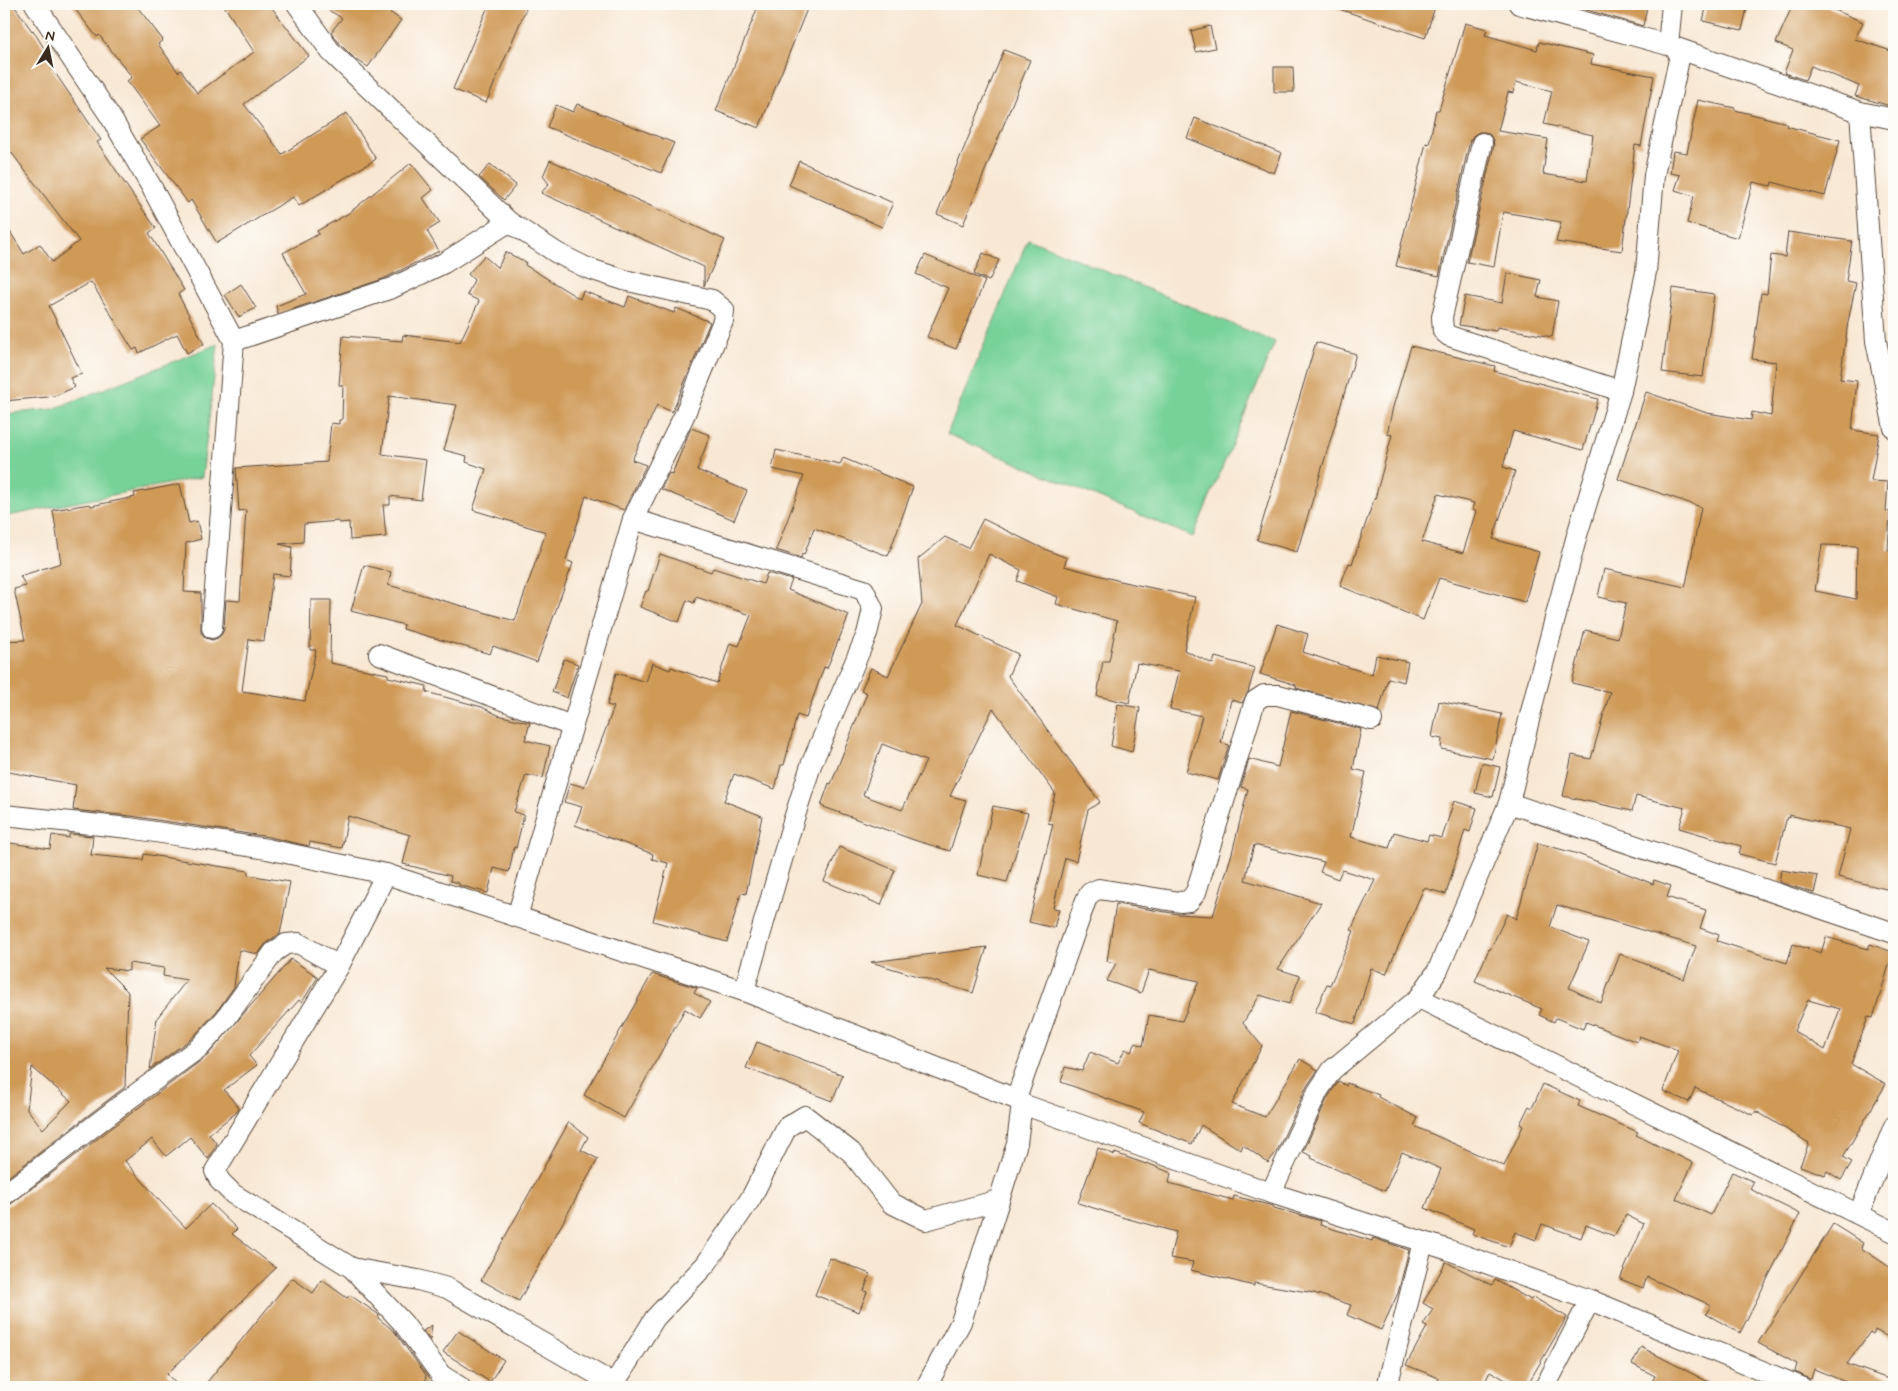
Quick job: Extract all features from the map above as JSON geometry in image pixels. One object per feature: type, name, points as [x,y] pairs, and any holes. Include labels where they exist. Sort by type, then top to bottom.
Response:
[{"type":"street","points":[[35,4],[110,116],[142,170],[234,340],[212,628]]},
{"type":"street","points":[[297,4],[331,52],[509,222],[557,253],[587,268],[624,280],[712,300],[724,310],[724,321],[684,416],[633,520],[517,916]]},
{"type":"street","points":[[1519,4],[1675,47],[1860,112],[1894,119]]},
{"type":"street","points":[[1272,1193],[1318,1091],[1332,1070],[1419,998],[1438,970],[1509,803],[1577,535],[1622,391],[1646,272],[1654,175],[1675,47],[1672,4]]},
{"type":"street","points":[[1860,112],[1876,341],[1894,428]]},
{"type":"street","points":[[1482,143],[1442,317],[1443,331],[1449,336],[1622,391]]},
{"type":"street","points":[[234,340],[392,288],[444,263],[509,222]]},
{"type":"street","points":[[633,520],[864,590],[873,609],[867,634],[811,765],[744,991]]},
{"type":"street","points":[[380,654],[572,726]]},
{"type":"street","points":[[926,1387],[961,1322],[1017,1143],[1019,1101],[1086,900],[1090,893],[1098,889],[1180,902],[1189,901],[1196,892],[1255,701],[1264,695],[1278,695],[1372,720]]},
{"type":"street","points":[[1509,803],[1894,933]]},
{"type":"street","points":[[4,815],[129,828],[267,849],[386,874],[744,991],[1019,1101],[1272,1193],[1423,1242],[1590,1300],[1802,1387]]},
{"type":"street","points":[[386,874],[339,966],[215,1170],[220,1181],[233,1194],[352,1268],[403,1323],[438,1381],[460,1387]]},
{"type":"street","points":[[4,1195],[125,1102],[200,1048],[226,1018],[274,952],[286,944],[298,943],[339,966]]},
{"type":"street","points":[[1419,998],[1894,1232]]},
{"type":"street","points":[[352,1268],[418,1280],[447,1288],[616,1386],[654,1318],[706,1264],[751,1198],[787,1127],[805,1116],[851,1152],[892,1203],[926,1220],[999,1200]]},
{"type":"street","points":[[1859,1214],[1894,1126]]},
{"type":"street","points":[[1387,1387],[1423,1242]]},
{"type":"street","points":[[1545,1387],[1590,1300]]},
{"type":"green space","points":[[1028,239],[1275,342],[1193,537],[947,434]]},
{"type":"green space","points":[[218,344],[202,477],[8,516],[4,507],[4,414],[53,409]]},
{"type":"building","points":[[4,4],[13,4],[33,30],[45,50],[43,52],[53,66],[51,67],[101,140],[97,142],[156,228],[149,233],[184,290],[178,294],[204,344],[187,353],[177,334],[139,353],[137,348],[133,350],[91,282],[49,306],[82,374],[70,378],[75,387],[48,397],[4,401],[4,222],[24,254],[40,244],[52,262],[79,241],[4,143]]},
{"type":"building","points":[[71,4],[135,4],[163,40],[158,44],[178,72],[181,70],[197,93],[254,52],[223,4],[269,4],[309,56],[244,104],[282,154],[347,113],[376,159],[299,206],[293,197],[217,243],[191,200],[188,203],[140,139],[160,126],[127,81],[132,77],[99,35],[97,37]]},
{"type":"building","points":[[318,4],[378,4],[401,20],[368,67],[355,59],[331,32],[342,18]]},
{"type":"building","points":[[489,4],[528,4],[486,103],[453,89]]},
{"type":"building","points":[[759,4],[809,4],[759,128],[716,111]]},
{"type":"building","points":[[1334,4],[1436,4],[1425,38],[1333,7]]},
{"type":"building","points":[[1576,4],[1634,4],[1647,7],[1643,26],[1576,7]]},
{"type":"building","points":[[1707,4],[1748,4],[1742,30],[1703,21]]},
{"type":"building","points":[[1793,4],[1821,4],[1863,22],[1855,39],[1894,52],[1894,107],[1855,96],[1859,86],[1811,66],[1805,80],[1784,73],[1793,50],[1776,43]]},
{"type":"building","points":[[1465,23],[1487,29],[1485,35],[1537,50],[1539,42],[1593,55],[1591,64],[1654,76],[1641,146],[1635,145],[1622,251],[1556,242],[1561,222],[1503,212],[1494,267],[1467,262],[1494,145],[1490,135],[1485,132],[1479,132],[1470,140],[1439,276],[1396,266],[1426,143],[1429,144],[1436,110],[1439,110]],"holes":[[[1516,82],[1552,91],[1544,124],[1593,135],[1587,181],[1543,174],[1548,139],[1498,131],[1508,92],[1513,93]]]},
{"type":"building","points":[[1210,26],[1215,48],[1196,52],[1191,31]]},
{"type":"building","points":[[1004,50],[1030,60],[963,225],[937,214]]},
{"type":"building","points":[[1274,67],[1293,67],[1294,92],[1274,92]]},
{"type":"building","points":[[1698,100],[1735,108],[1735,110],[1787,123],[1786,126],[1840,140],[1825,196],[1772,182],[1771,186],[1753,182],[1738,238],[1687,223],[1694,196],[1675,190],[1680,175],[1670,173],[1673,151],[1687,153]]},
{"type":"building","points":[[577,104],[674,143],[661,173],[547,127],[556,105],[573,112]]},
{"type":"building","points":[[1195,118],[1282,153],[1274,173],[1187,138]]},
{"type":"building","points":[[550,160],[725,240],[704,286],[704,267],[541,193],[549,184],[543,176]]},
{"type":"building","points":[[799,161],[893,203],[882,227],[789,185]]},
{"type":"building","points":[[411,163],[433,190],[423,198],[440,223],[427,231],[439,251],[383,279],[278,314],[276,306],[306,294],[283,253],[319,234],[317,231],[349,213]]},
{"type":"building","points":[[490,164],[516,185],[504,200],[479,177]]},
{"type":"building","points":[[1788,232],[1852,241],[1846,281],[1856,283],[1840,379],[1857,381],[1852,430],[1879,434],[1871,481],[1888,482],[1886,511],[1890,512],[1888,550],[1894,551],[1894,891],[1838,877],[1850,829],[1789,815],[1775,863],[1739,854],[1741,846],[1679,828],[1685,808],[1636,796],[1632,811],[1563,796],[1572,755],[1591,759],[1610,692],[1572,683],[1585,630],[1618,638],[1626,603],[1598,597],[1604,569],[1685,587],[1687,579],[1701,507],[1618,479],[1646,392],[1707,413],[1751,420],[1752,412],[1771,416],[1776,362],[1752,359],[1761,293],[1767,294],[1771,255],[1785,257]],"holes":[[[1822,545],[1857,546],[1856,599],[1815,591]]]},
{"type":"building","points":[[505,252],[526,262],[525,265],[580,299],[583,291],[625,307],[629,296],[674,313],[676,308],[710,322],[672,412],[657,405],[632,460],[646,465],[624,510],[586,496],[566,560],[573,563],[537,662],[493,646],[490,654],[403,629],[404,625],[351,611],[364,565],[391,572],[388,585],[515,621],[546,532],[473,510],[486,469],[466,462],[467,456],[444,450],[457,405],[389,396],[382,454],[426,460],[421,500],[390,496],[390,505],[383,505],[386,537],[350,540],[349,522],[339,523],[339,521],[304,524],[303,542],[279,544],[292,547],[290,576],[273,574],[264,641],[249,639],[242,691],[305,701],[316,650],[310,650],[311,600],[331,600],[330,663],[388,674],[388,677],[427,686],[426,692],[482,707],[498,715],[530,723],[525,740],[550,746],[543,778],[526,775],[514,812],[524,815],[516,848],[514,847],[509,872],[494,868],[488,893],[459,885],[459,883],[450,881],[451,876],[403,864],[410,835],[348,816],[342,848],[310,842],[309,846],[269,837],[131,816],[73,810],[76,785],[4,771],[4,641],[25,640],[14,589],[26,586],[20,576],[61,563],[53,510],[90,504],[91,506],[135,497],[134,493],[180,484],[189,523],[197,521],[201,539],[186,543],[184,592],[201,593],[201,633],[206,638],[212,640],[218,638],[224,629],[226,600],[240,601],[246,510],[239,511],[236,468],[327,462],[331,423],[339,424],[339,420],[342,420],[343,386],[339,385],[343,336],[402,341],[403,335],[460,342],[479,301],[467,295],[474,280],[468,274],[484,256],[498,268]]},
{"type":"building","points":[[983,253],[999,260],[989,281],[974,274]]},
{"type":"building","points":[[925,255],[985,281],[956,349],[927,337],[948,288],[916,274]]},
{"type":"building","points":[[1507,273],[1541,280],[1537,297],[1558,301],[1552,337],[1497,327],[1496,331],[1459,325],[1465,296],[1502,303]]},
{"type":"building","points":[[241,284],[256,308],[239,317],[225,295]]},
{"type":"building","points":[[1673,288],[1714,294],[1703,377],[1662,372]]},
{"type":"building","points":[[1316,342],[1356,354],[1297,552],[1257,540]]},
{"type":"building","points":[[1411,346],[1495,366],[1494,371],[1598,399],[1583,450],[1513,431],[1503,467],[1515,471],[1493,539],[1539,552],[1525,602],[1439,578],[1423,620],[1340,586],[1349,563],[1352,564],[1375,499],[1392,435],[1387,434]],"holes":[[[1438,494],[1474,503],[1472,510],[1476,511],[1463,553],[1422,542]]]},
{"type":"building","points":[[691,428],[710,435],[697,470],[747,491],[734,520],[661,489],[669,473],[672,474]]},
{"type":"building","points":[[776,450],[840,464],[843,458],[913,487],[888,556],[814,528],[804,555],[802,554],[801,558],[776,550],[804,476],[772,469]]},
{"type":"building","points":[[983,519],[1044,549],[1067,558],[1064,566],[1124,582],[1195,597],[1184,650],[1213,664],[1215,657],[1255,668],[1248,692],[1242,703],[1231,700],[1221,743],[1229,745],[1218,780],[1186,772],[1202,716],[1170,709],[1179,671],[1137,663],[1129,703],[1097,696],[1103,661],[1109,661],[1117,621],[1056,604],[1058,597],[1017,581],[1021,570],[989,554],[957,625],[1018,654],[1008,676],[1100,802],[1088,810],[1076,861],[1065,858],[1053,908],[1059,909],[1054,928],[1029,922],[1053,824],[1048,823],[1055,793],[993,708],[950,796],[966,800],[950,851],[821,806],[867,693],[861,690],[871,668],[888,676],[922,604],[918,559],[945,537],[968,548]],"holes":[[[882,744],[926,761],[902,810],[863,795]]]},
{"type":"building","points":[[660,554],[711,572],[713,568],[763,584],[767,573],[792,580],[788,590],[849,615],[827,668],[824,667],[806,718],[797,715],[784,765],[781,765],[775,789],[734,774],[724,801],[762,816],[746,894],[741,893],[727,942],[653,921],[668,863],[652,859],[653,854],[575,825],[582,807],[564,802],[570,783],[584,787],[614,707],[607,705],[616,673],[646,682],[652,663],[670,670],[671,667],[717,683],[730,643],[739,646],[751,615],[696,597],[694,603],[687,600],[679,622],[640,607],[646,591],[648,591]]},
{"type":"building","points":[[1277,624],[1308,634],[1303,652],[1372,675],[1376,655],[1408,662],[1404,682],[1388,678],[1379,711],[1296,688],[1296,685],[1260,674]]},
{"type":"building","points":[[564,659],[578,664],[567,698],[552,692]]},
{"type":"building","points":[[1439,701],[1502,714],[1493,759],[1441,749],[1442,739],[1432,737]]},
{"type":"building","points":[[1118,704],[1140,708],[1132,752],[1111,746]]},
{"type":"building","points":[[1291,711],[1361,729],[1353,769],[1366,772],[1351,837],[1389,848],[1394,832],[1427,841],[1429,835],[1442,838],[1454,801],[1477,808],[1470,832],[1465,830],[1446,894],[1424,888],[1386,974],[1371,968],[1355,1024],[1315,1012],[1327,984],[1330,985],[1354,931],[1351,930],[1375,880],[1342,870],[1338,879],[1320,872],[1324,862],[1254,845],[1245,880],[1321,903],[1278,969],[1300,976],[1289,1004],[1260,995],[1243,1023],[1262,1046],[1232,1104],[1265,1117],[1300,1059],[1318,1070],[1307,1086],[1277,1151],[1268,1163],[1243,1145],[1241,1150],[1201,1125],[1192,1144],[1139,1123],[1144,1112],[1061,1082],[1065,1067],[1082,1071],[1090,1052],[1118,1063],[1125,1049],[1131,1052],[1136,1043],[1143,1046],[1149,1015],[1182,1021],[1199,981],[1149,970],[1141,993],[1107,981],[1116,963],[1107,961],[1116,904],[1178,914],[1213,916],[1232,853],[1248,789],[1241,787],[1249,759],[1278,767]]},
{"type":"building","points":[[1482,763],[1500,767],[1493,797],[1475,793]]},
{"type":"building","points":[[993,806],[1028,813],[1007,882],[978,875]]},
{"type":"building","points":[[69,834],[93,836],[91,855],[143,860],[144,854],[248,871],[248,875],[290,882],[280,934],[267,942],[258,954],[239,950],[234,987],[217,1011],[192,1038],[150,1069],[157,1018],[187,980],[163,976],[164,968],[129,963],[129,971],[104,968],[128,992],[125,1087],[4,1180],[4,842],[50,849],[52,835],[69,838]],"holes":[[[32,1067],[71,1101],[43,1129],[27,1109]]]},
{"type":"building","points":[[1538,843],[1578,854],[1653,884],[1654,880],[1671,886],[1667,897],[1706,910],[1700,928],[1719,935],[1717,941],[1787,963],[1793,944],[1821,953],[1826,937],[1868,949],[1870,944],[1893,952],[1873,1018],[1868,1017],[1851,1064],[1886,1084],[1843,1157],[1852,1162],[1841,1180],[1827,1171],[1825,1175],[1800,1166],[1809,1143],[1756,1111],[1753,1115],[1695,1088],[1689,1102],[1663,1091],[1678,1050],[1639,1036],[1637,1042],[1586,1022],[1583,1029],[1556,1018],[1554,1022],[1539,1015],[1542,1009],[1475,981],[1507,914],[1516,919]],"holes":[[[1557,905],[1696,946],[1684,979],[1620,954],[1601,1003],[1569,988],[1589,942],[1550,927]],[[1808,1000],[1840,1009],[1825,1050],[1794,1031]]]},
{"type":"building","points":[[839,847],[895,870],[881,905],[824,881]]},
{"type":"building","points":[[1781,870],[1818,876],[1814,893],[1779,882]]},
{"type":"building","points":[[987,947],[973,993],[871,962]]},
{"type":"building","points":[[291,959],[318,977],[302,1002],[299,1000],[249,1056],[257,1065],[224,1090],[239,1108],[237,1112],[209,1134],[217,1144],[208,1159],[190,1137],[166,1156],[152,1139],[125,1161],[186,1228],[211,1204],[237,1229],[232,1234],[276,1268],[167,1374],[179,1387],[4,1387],[4,1207],[11,1204],[207,1056]]},
{"type":"building","points":[[652,974],[697,988],[694,993],[710,1002],[700,1018],[685,1009],[624,1118],[584,1095]]},
{"type":"building","points":[[757,1042],[843,1075],[832,1101],[746,1068]]},
{"type":"building","points":[[1339,1081],[1346,1086],[1347,1083],[1379,1095],[1378,1097],[1418,1118],[1414,1126],[1504,1166],[1523,1126],[1520,1124],[1529,1106],[1532,1108],[1543,1084],[1580,1101],[1578,1106],[1638,1132],[1636,1135],[1693,1163],[1676,1199],[1711,1215],[1732,1172],[1754,1182],[1750,1189],[1800,1214],[1740,1333],[1706,1314],[1711,1305],[1647,1277],[1643,1288],[1620,1279],[1644,1224],[1626,1215],[1614,1236],[1586,1225],[1581,1238],[1542,1224],[1536,1240],[1515,1232],[1509,1247],[1472,1234],[1474,1229],[1425,1208],[1441,1169],[1402,1152],[1385,1191],[1311,1158],[1312,1156],[1303,1152],[1328,1097]]},
{"type":"building","points":[[569,1122],[588,1137],[581,1150],[598,1159],[519,1301],[481,1280]]},
{"type":"building","points":[[1098,1148],[1115,1155],[1115,1153],[1147,1163],[1171,1173],[1169,1183],[1233,1200],[1234,1196],[1273,1206],[1274,1208],[1321,1221],[1320,1225],[1372,1241],[1373,1238],[1409,1250],[1398,1293],[1381,1330],[1347,1315],[1351,1305],[1314,1293],[1254,1283],[1254,1286],[1191,1270],[1193,1262],[1170,1258],[1176,1232],[1078,1203]]},
{"type":"building","points":[[1833,1224],[1863,1243],[1861,1248],[1894,1270],[1894,1340],[1875,1330],[1873,1334],[1870,1332],[1847,1364],[1894,1381],[1894,1387],[1858,1387],[1814,1369],[1810,1379],[1795,1372],[1797,1364],[1758,1343]]},
{"type":"building","points":[[830,1258],[870,1274],[864,1291],[867,1292],[859,1312],[815,1295]]},
{"type":"building","points":[[1446,1262],[1492,1285],[1495,1280],[1531,1300],[1533,1297],[1567,1317],[1526,1387],[1518,1387],[1490,1371],[1483,1387],[1435,1387],[1439,1378],[1406,1365],[1427,1327],[1423,1325],[1433,1309],[1423,1303]]},
{"type":"building","points":[[292,1278],[313,1293],[322,1280],[347,1298],[350,1295],[378,1314],[378,1318],[394,1331],[426,1375],[425,1387],[203,1387]]},
{"type":"building","points":[[432,1325],[430,1340],[423,1331]]},
{"type":"building","points":[[458,1331],[504,1360],[490,1382],[443,1352]]},
{"type":"building","points":[[1641,1347],[1718,1387],[1649,1387],[1655,1376],[1632,1364]]}]
